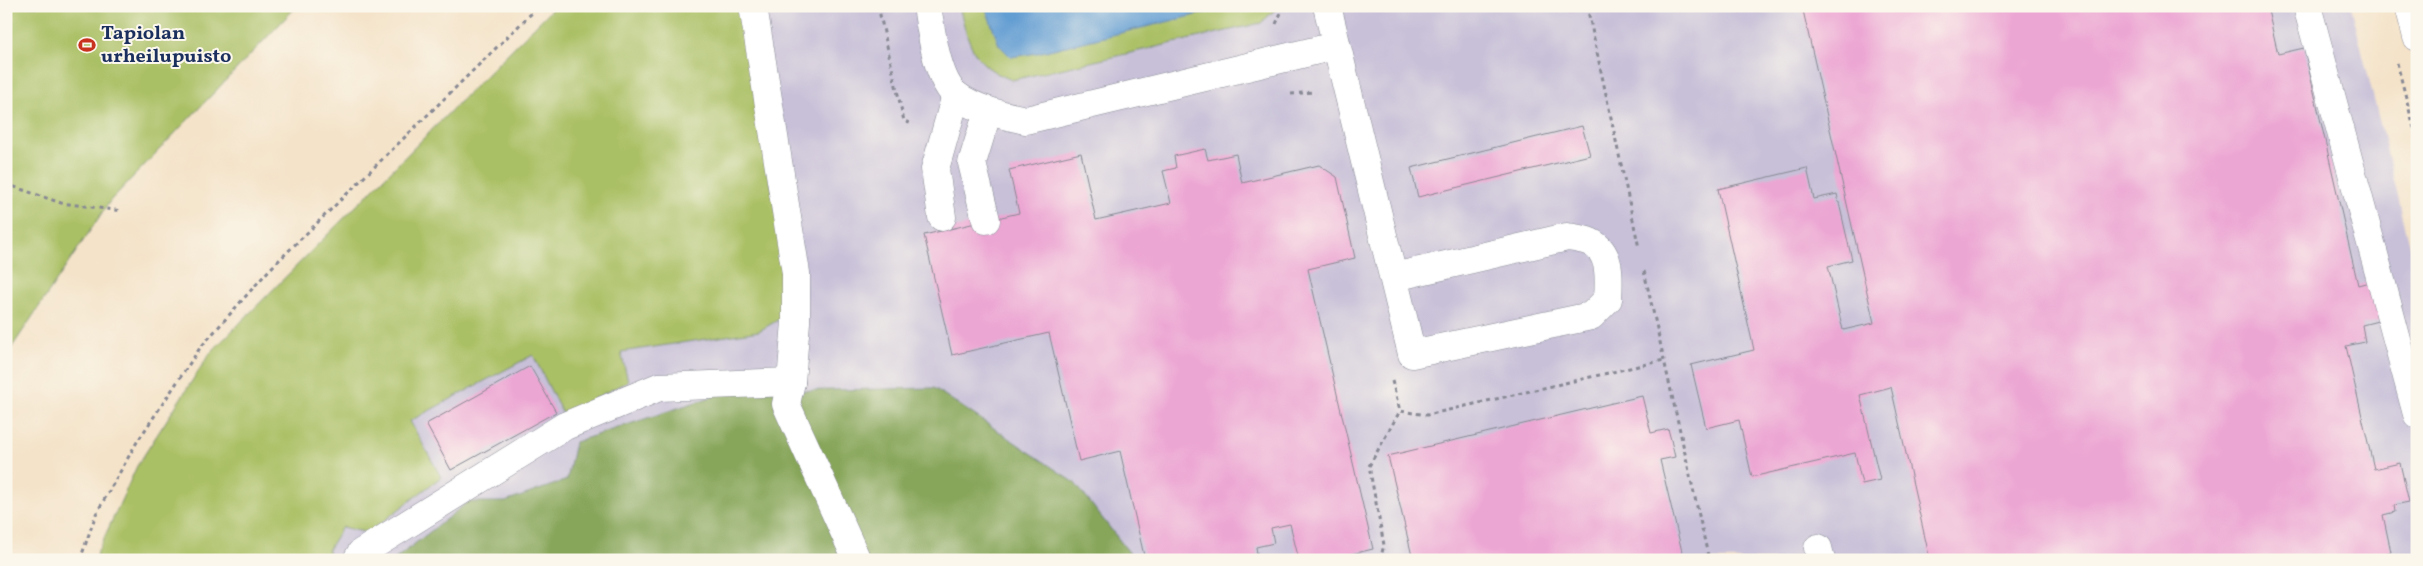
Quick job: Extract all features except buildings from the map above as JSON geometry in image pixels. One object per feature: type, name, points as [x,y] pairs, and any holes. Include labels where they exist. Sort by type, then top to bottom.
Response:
[{"type":"lane","points":[[753,6],[796,273],[796,322],[791,382],[786,404],[857,560]]},
{"type":"lane","points":[[927,6],[937,64],[956,95],[988,111],[1026,120],[1336,46]]},
{"type":"lane","points":[[1327,6],[1412,354],[1590,316],[1608,299],[1610,277],[1604,253],[1590,242],[1567,237],[1394,277]]},
{"type":"lane","points":[[2307,6],[2417,414]]},
{"type":"lane","points":[[942,216],[935,169],[956,95]]},
{"type":"lane","points":[[986,220],[972,163],[988,111]]},
{"type":"lane","points":[[357,560],[360,554],[564,426],[659,387],[791,382]]},
{"type":"path","points":[[80,560],[96,514],[137,442],[200,348],[269,270],[539,6]]},
{"type":"path","points":[[1267,27],[1277,24],[1284,6]]},
{"type":"path","points":[[1587,6],[1641,255]]},
{"type":"path","points":[[2396,60],[2417,140]]},
{"type":"path","points":[[6,184],[61,204],[122,211]]},
{"type":"path","points":[[1643,265],[1709,560]]},
{"type":"path","points":[[1380,560],[1384,545],[1368,466],[1400,411]]},
{"type":"shaded area","points":[[591,6],[2351,6],[2417,274],[2417,560],[226,560]]},
{"type":"green space","points":[[6,6],[297,6],[110,201],[6,356]]},
{"type":"green space","points":[[555,6],[740,6],[789,285],[788,314],[759,331],[621,352],[628,381],[563,415],[533,355],[410,421],[441,477],[368,533],[342,527],[328,550],[329,560],[94,560],[137,466],[210,353]]},
{"type":"green space","points":[[959,6],[1279,6],[1261,23],[1012,80],[988,67],[974,52]]},
{"type":"green space","points":[[934,388],[1074,482],[1135,560],[394,560],[468,502],[505,502],[567,480],[575,442],[726,392]]},
{"type":"water","points":[[985,6],[1233,6],[1037,53],[1011,57],[999,45]]},
{"type":"place","name":"Tapiolan urheilupuisto","points":[[87,45]]}]
